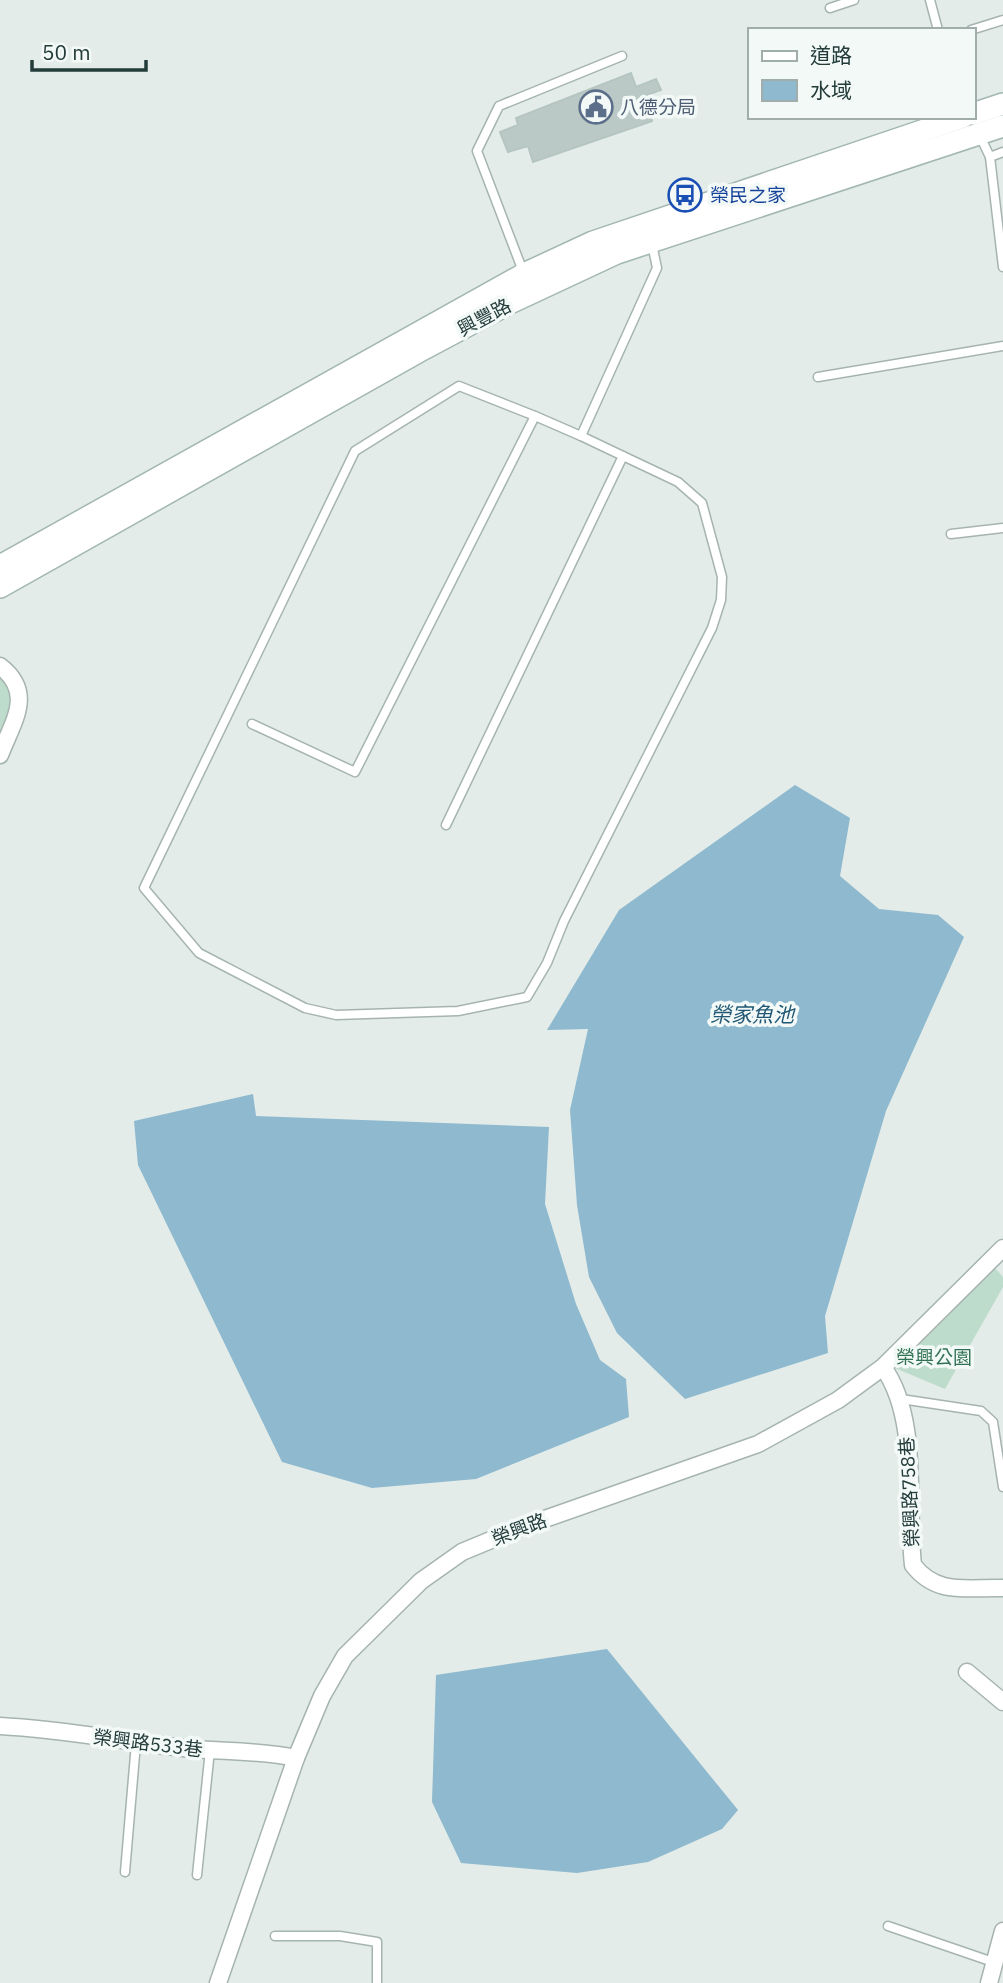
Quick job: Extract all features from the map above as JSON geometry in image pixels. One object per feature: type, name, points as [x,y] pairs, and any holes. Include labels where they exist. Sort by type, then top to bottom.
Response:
[{"type":"main road","name":"興豐路","points":[[0,566],[524,274],[593,242],[649,232],[976,124],[1003,104]]},
{"type":"main road","name":"興豐路","points":[[0,587],[509,303],[649,232],[957,119]]},
{"type":"main road","name":"興豐路","points":[[976,124],[1003,126]]},
{"type":"street","points":[[0,666],[15,678],[21,700],[0,755]]},
{"type":"street","name":"榮興路","points":[[218,1983],[296,1758],[322,1696],[345,1656],[421,1581],[462,1552],[534,1523],[758,1444],[838,1400],[883,1367],[1003,1248]]},
{"type":"street","name":"榮興路758巷","points":[[883,1367],[901,1399],[905,1419],[913,1565],[925,1581],[939,1587],[1003,1588]]},
{"type":"street","points":[[967,1672],[1003,1702]]},
{"type":"street","name":"榮興路533巷","points":[[0,1726],[47,1728],[210,1751],[260,1751],[296,1758]]},
{"type":"street","points":[[989,1983],[1003,1931]]},
{"type":"lane","points":[[830,8],[854,0]]},
{"type":"lane","points":[[930,0],[937,28]]},
{"type":"lane","points":[[975,29],[1003,20]]},
{"type":"lane","points":[[524,274],[477,151],[499,106],[622,56]]},
{"type":"lane","points":[[976,124],[990,157],[1003,267]]},
{"type":"lane","points":[[990,157],[1003,152]]},
{"type":"lane","points":[[580,436],[657,268],[649,232]]},
{"type":"lane","points":[[818,377],[1003,346]]},
{"type":"lane","points":[[459,386],[580,436],[678,482],[702,503],[722,577],[721,600],[712,628],[564,921],[547,963],[527,997],[458,1011],[336,1015],[305,1008],[199,953],[144,888],[355,451],[459,386]]},
{"type":"lane","points":[[252,724],[355,772],[535,416]]},
{"type":"lane","points":[[446,825],[623,456]]},
{"type":"lane","points":[[951,534],[1003,528]]},
{"type":"lane","points":[[901,1399],[981,1411],[993,1422],[1003,1487]]},
{"type":"lane","points":[[125,1872],[136,1742]]},
{"type":"lane","points":[[197,1875],[210,1751]]},
{"type":"lane","points":[[888,1926],[993,1962]]},
{"type":"lane","points":[[275,1936],[340,1936],[377,1941],[377,1983]]},
{"type":"green space","points":[[0,664],[21,700],[0,755]]},
{"type":"green space","name":"榮興公園","points":[[993,1266],[1003,1277],[1003,1287],[945,1389],[890,1366]]},
{"type":"water","name":"榮家魚池","points":[[795,785],[850,818],[840,876],[879,909],[938,915],[964,937],[886,1111],[825,1316],[828,1353],[685,1399],[617,1333],[589,1277],[577,1205],[570,1110],[588,1029],[547,1030],[619,910]]},
{"type":"water","points":[[253,1094],[256,1116],[549,1127],[545,1204],[576,1304],[600,1360],[626,1379],[629,1417],[476,1479],[372,1488],[282,1462],[138,1165],[134,1121]]},
{"type":"water","points":[[607,1649],[738,1810],[722,1829],[648,1862],[577,1873],[461,1863],[432,1802],[436,1675]]},
{"type":"building","name":"八德分局","points":[[631,73],[636,87],[656,79],[661,90],[644,96],[652,121],[533,162],[528,146],[508,152],[500,132],[518,125],[516,118]]},
{"type":"place","name":"八德分局","points":[[596,107]]},
{"type":"place","name":"榮民之家","points":[[685,195]]}]
